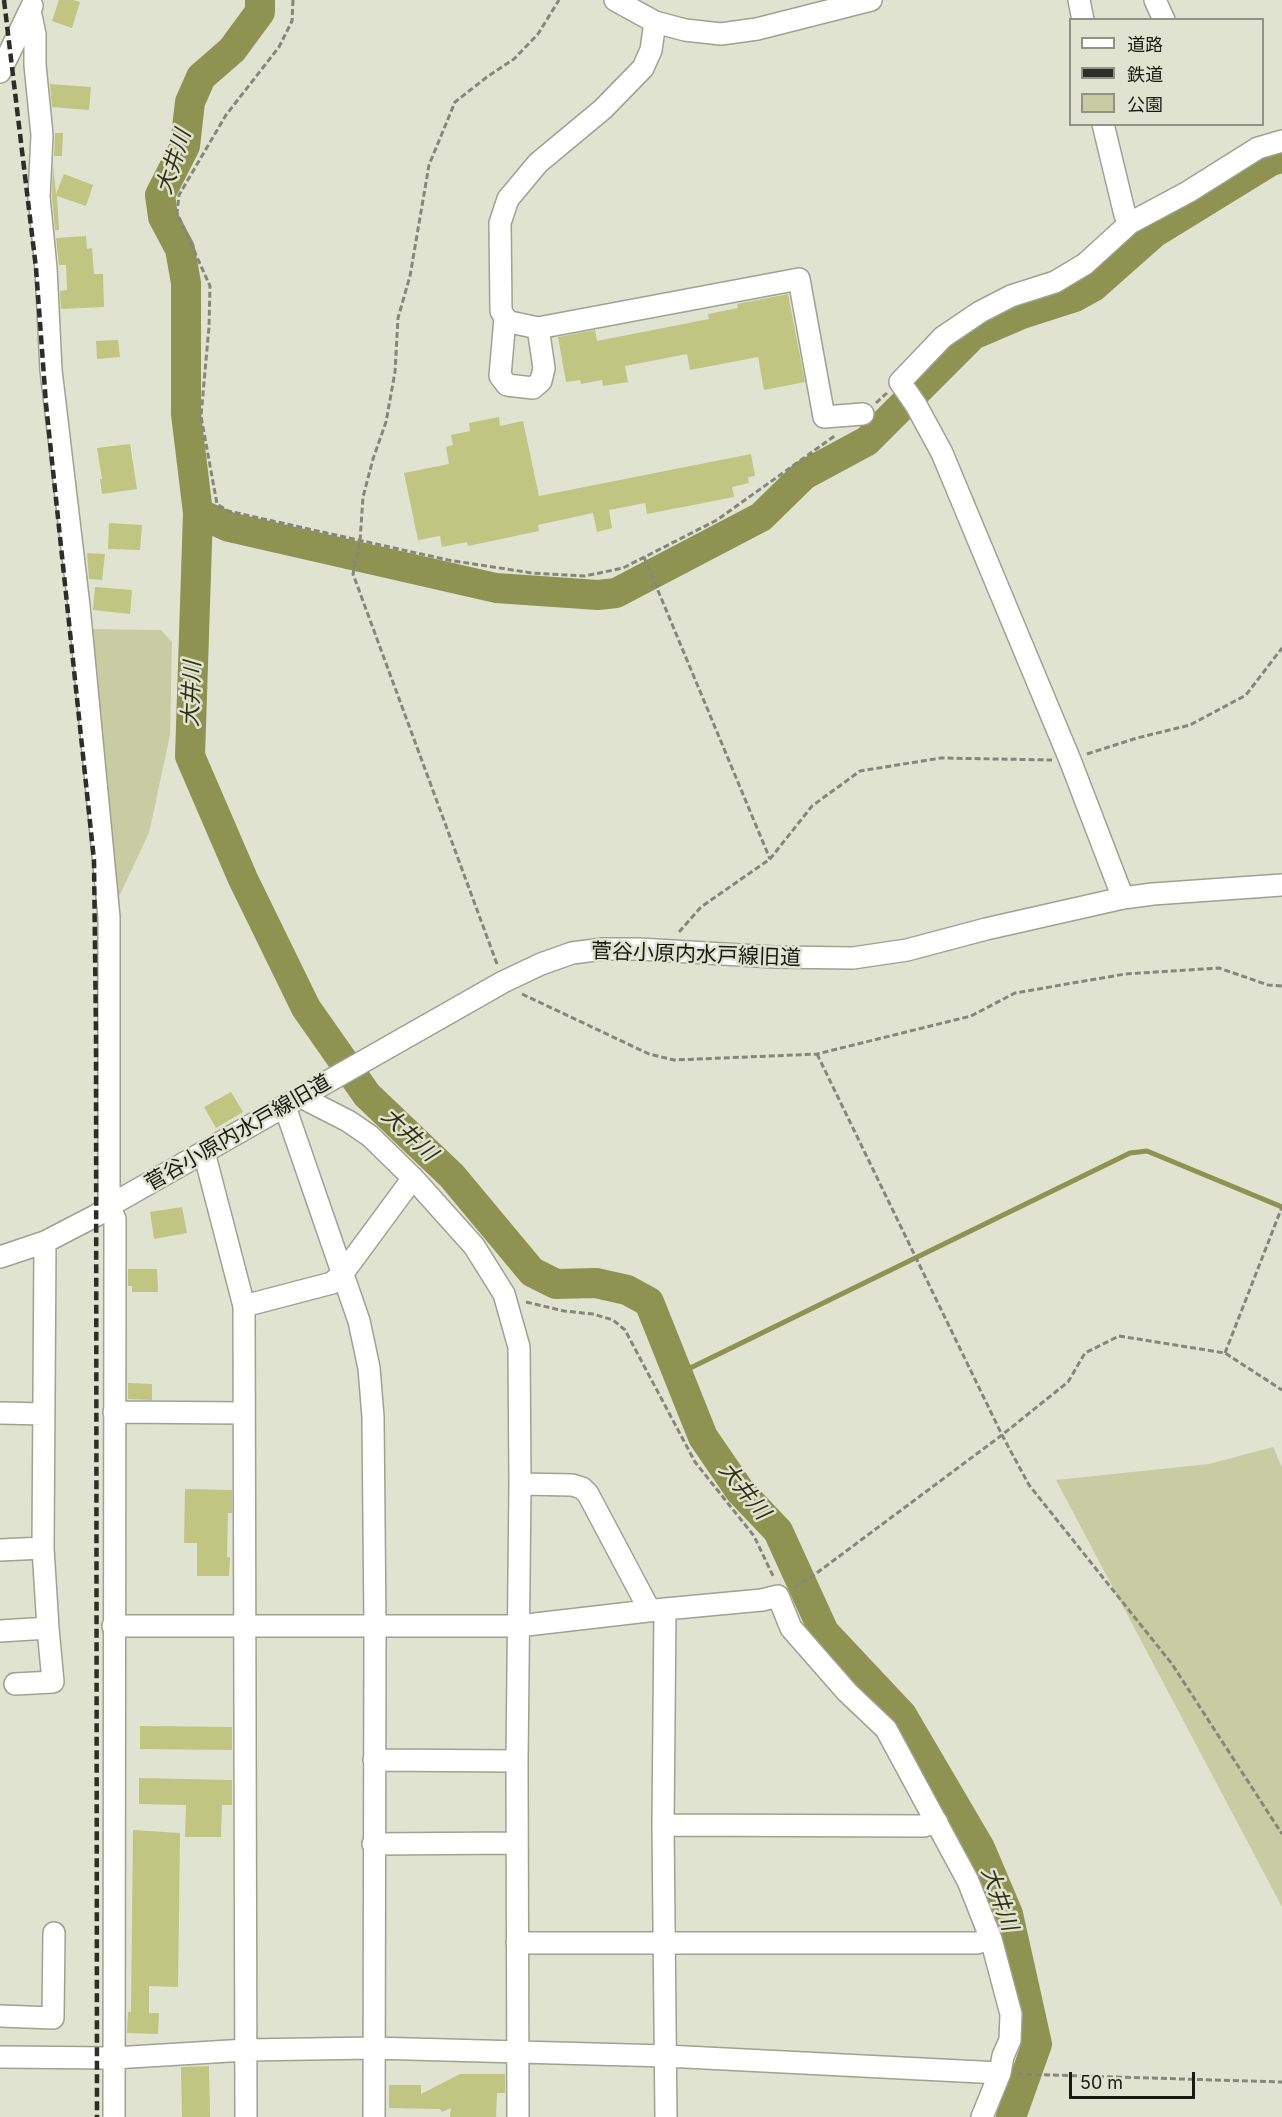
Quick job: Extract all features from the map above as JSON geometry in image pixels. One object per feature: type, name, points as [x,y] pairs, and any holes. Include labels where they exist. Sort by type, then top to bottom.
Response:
[{"type":"street","points":[[615,0],[656,22],[685,30],[721,34],[757,29],[871,0]]},
{"type":"street","points":[[1079,0],[1083,18]]},
{"type":"street","points":[[1155,0],[1163,18]]},
{"type":"street","points":[[0,72],[32,6]]},
{"type":"street","points":[[32,6],[42,135],[39,197],[46,268],[51,370],[79,606],[108,917],[109,1206],[115,1219],[114,2117]]},
{"type":"street","points":[[538,328],[544,368],[541,381],[533,388],[507,385],[500,376],[505,318],[501,311],[500,223],[508,200],[538,163],[603,109],[643,68],[651,50],[656,22]]},
{"type":"street","points":[[1104,126],[1125,214],[1130,223]]},
{"type":"street","points":[[1123,898],[1070,760],[942,453],[907,392],[943,337],[980,312],[1011,296],[1055,282],[1085,264],[1130,223],[1188,192],[1258,148],[1282,141]]},
{"type":"street","points":[[505,318],[525,326],[538,328],[799,279],[824,417],[863,414]]},
{"type":"street","name":"菅谷小原内水戸線旧道","points":[[0,1257],[45,1242],[97,1215],[109,1206],[503,982],[541,964],[572,953],[603,949],[829,959],[881,955],[1123,898],[1282,885]]},
{"type":"street","points":[[293,1102],[348,1121],[370,1136],[412,1178],[474,1246],[504,1294],[519,1347],[518,2117]]},
{"type":"street","points":[[293,1102],[359,1321],[369,1368],[373,1417],[374,2117]]},
{"type":"street","points":[[204,1152],[244,1306],[246,2117]]},
{"type":"street","points":[[244,1306],[332,1283],[343,1273],[412,1178]]},
{"type":"street","points":[[15,1684],[53,1682],[44,1548],[45,1242]]},
{"type":"street","points":[[114,1412],[244,1413]]},
{"type":"street","points":[[0,1413],[44,1414]]},
{"type":"street","points":[[520,1484],[572,1485],[582,1488],[588,1494],[657,1610],[663,1825],[666,2117]]},
{"type":"street","points":[[0,1550],[44,1548]]},
{"type":"street","points":[[113,1626],[518,1626],[762,1600],[784,1593],[791,1628],[847,1692],[886,1729],[968,1881],[991,1939],[1011,2014],[1010,2040],[1003,2056],[1005,2073],[982,2117]]},
{"type":"street","points":[[0,1631],[48,1628]]},
{"type":"street","points":[[374,1760],[517,1761]]},
{"type":"street","points":[[663,1825],[924,1826],[937,1822]]},
{"type":"street","points":[[373,1844],[517,1843]]},
{"type":"street","points":[[0,2016],[53,2018],[54,1933]]},
{"type":"street","points":[[517,1943],[977,1943],[991,1939]]},
{"type":"street","points":[[0,2057],[114,2058],[246,2050],[373,2048],[666,2056],[1005,2073]]},
{"type":"path","points":[[293,0],[292,21],[279,48],[226,115],[178,195],[177,213],[210,286],[209,327],[201,416],[217,504],[228,511],[448,560],[532,573],[585,576],[623,568],[717,520],[863,414],[907,392]]},
{"type":"path","points":[[559,0],[538,34],[514,59],[455,102],[429,165],[410,276],[398,318],[395,372],[386,422],[363,497],[360,541],[353,573],[503,982],[511,989],[649,1054],[674,1060],[817,1054],[971,1016],[1015,993],[1125,974],[1219,968],[1268,985],[1282,986]]},
{"type":"path","points":[[644,557],[770,859]]},
{"type":"path","points":[[679,952],[678,934],[701,907],[770,859],[812,806],[860,771],[941,758],[1070,760],[1127,741],[1190,725],[1246,695],[1282,648]]},
{"type":"path","points":[[817,1054],[1002,1436],[1029,1485],[1172,1664],[1282,1834]]},
{"type":"path","points":[[1225,1353],[1282,1207]]},
{"type":"path","points":[[504,1294],[531,1304],[603,1317],[613,1320],[625,1330],[695,1462],[754,1536],[784,1593],[809,1578],[1002,1436],[1068,1382],[1085,1353],[1119,1336],[1225,1353],[1282,1390]]},
{"type":"path","points":[[1005,2073],[1282,2082]]},
{"type":"green space","points":[[88,629],[161,630],[172,642],[170,735],[149,833],[115,905]]},
{"type":"green space","points":[[1273,1447],[1282,1467],[1282,1907],[1056,1480],[1209,1464]]},
{"type":"building","points":[[59,0],[80,2],[72,28],[52,21]]},
{"type":"building","points":[[50,84],[91,87],[89,110],[52,107]]},
{"type":"building","points":[[55,133],[63,133],[62,156],[54,156]]},
{"type":"building","points":[[53,163],[56,194],[64,174],[93,185],[86,206],[57,196],[59,230],[55,230],[52,197]]},
{"type":"building","points":[[86,236],[87,249],[92,248],[94,274],[103,274],[104,307],[61,309],[60,291],[67,290],[66,265],[59,265],[56,238]]},
{"type":"building","points":[[788,294],[805,382],[764,390],[758,357],[690,370],[687,354],[625,366],[628,382],[603,386],[602,380],[581,384],[580,380],[566,382],[558,337],[595,330],[597,341],[709,319],[708,314],[738,308],[737,304]]},
{"type":"building","points":[[118,340],[120,357],[97,359],[96,341]]},
{"type":"building","points":[[499,417],[500,426],[523,421],[539,496],[751,454],[755,476],[748,477],[749,483],[732,487],[734,497],[647,514],[645,503],[609,510],[612,528],[597,532],[593,513],[538,525],[539,531],[468,546],[467,542],[442,547],[440,536],[418,540],[404,473],[449,464],[446,447],[453,445],[451,435],[470,431],[469,423]]},
{"type":"building","points":[[130,444],[137,489],[102,494],[97,448]]},
{"type":"building","points":[[109,523],[142,525],[140,550],[108,549]]},
{"type":"building","points":[[87,553],[105,554],[102,580],[89,579]]},
{"type":"building","points":[[95,587],[132,590],[130,614],[93,610]]},
{"type":"building","points":[[231,1092],[243,1112],[216,1128],[204,1107]]},
{"type":"building","points":[[182,1207],[187,1233],[154,1239],[150,1212]]},
{"type":"building","points":[[128,1269],[157,1269],[158,1292],[132,1292],[132,1286],[128,1286]]},
{"type":"building","points":[[128,1383],[152,1384],[152,1400],[128,1399]]},
{"type":"building","points":[[185,1489],[232,1490],[232,1513],[228,1513],[229,1576],[197,1576],[197,1543],[184,1543]]},
{"type":"building","points":[[140,1726],[232,1727],[232,1750],[140,1749]]},
{"type":"building","points":[[139,1778],[232,1780],[232,1805],[222,1805],[221,1837],[185,1837],[186,1805],[139,1804]]},
{"type":"building","points":[[133,1830],[180,1833],[178,1987],[149,1986],[149,2013],[159,2013],[158,2034],[127,2033],[128,2012],[131,2012]]},
{"type":"building","points":[[209,2066],[210,2117],[182,2117],[181,2067]]},
{"type":"building","points":[[460,2074],[505,2074],[505,2093],[497,2093],[496,2117],[450,2117],[451,2108],[442,2112],[440,2109],[389,2108],[389,2085],[421,2085],[421,2094]]},
{"type":"waterway","name":"大井川","points":[[260,0],[260,12],[232,50],[201,77],[190,102],[185,146],[160,195],[163,217],[180,249],[186,283],[186,414],[198,513],[190,756],[243,879],[306,1008],[367,1095],[452,1176],[532,1272],[556,1284],[596,1283],[627,1290],[649,1302],[703,1437],[740,1491],[778,1531],[824,1632],[902,1715],[980,1848],[1008,1914],[1037,2044],[1011,2117]]},
{"type":"waterway","points":[[198,513],[229,527],[496,588],[598,595],[616,593],[761,517],[804,475],[867,441],[973,335],[1022,314],[1075,297],[1093,287],[1154,233],[1271,161],[1282,158]]},
{"type":"waterway","points":[[678,1374],[1130,1153],[1147,1151],[1282,1207]]},
{"type":"railway","points":[[4,0],[36,268],[46,404],[94,860],[97,2117]]}]
